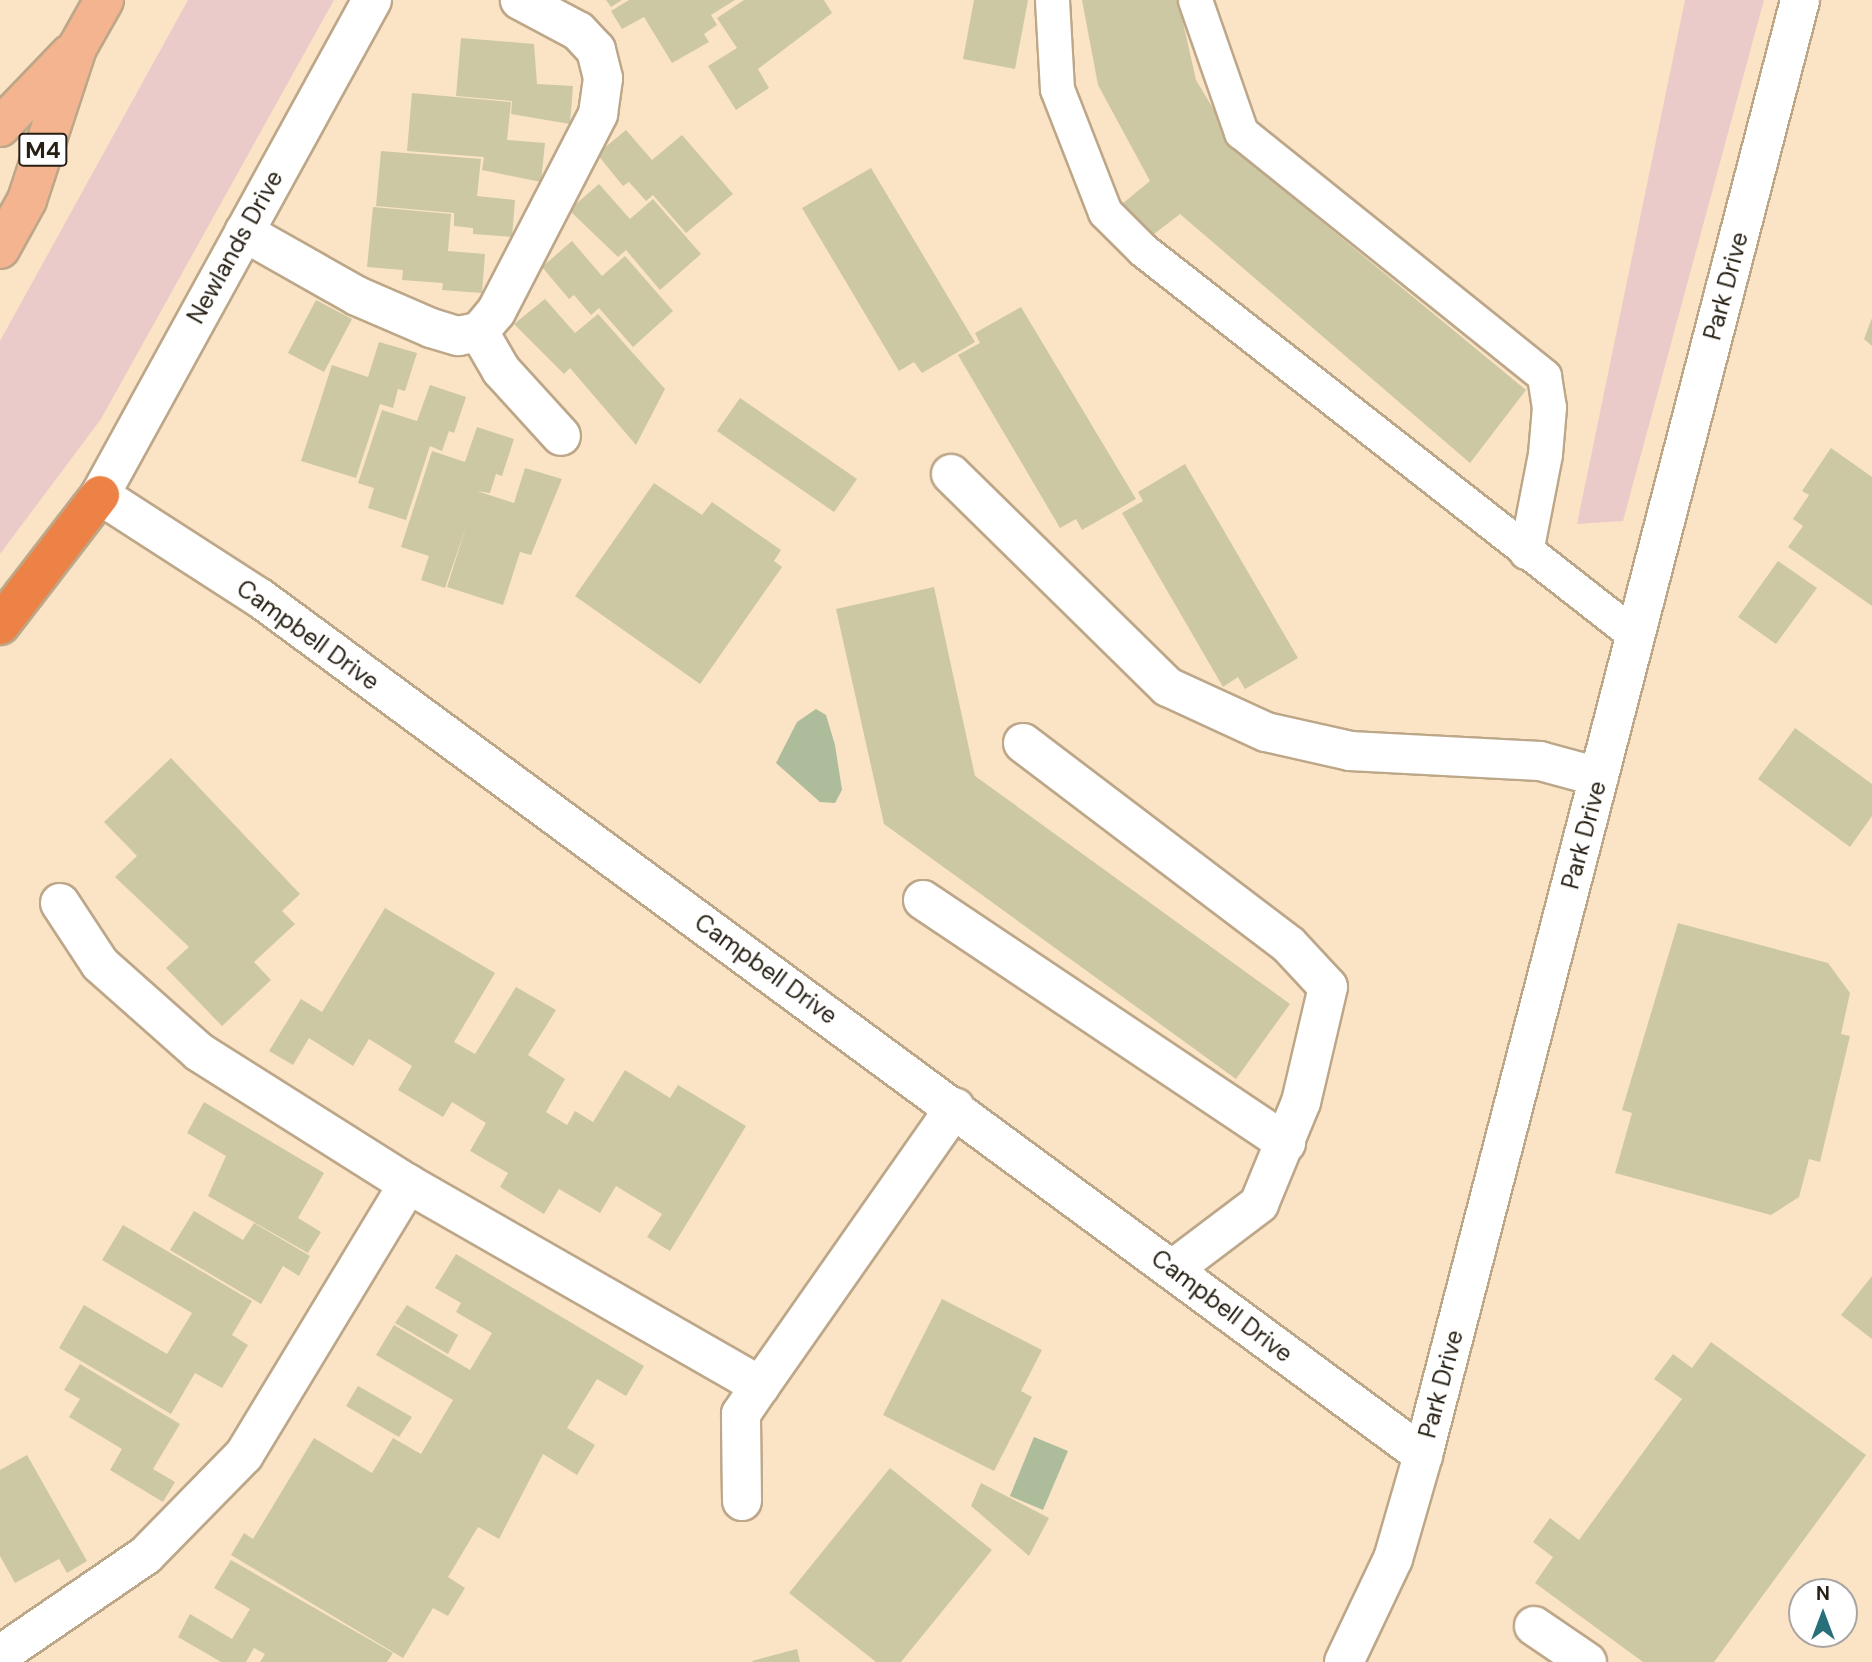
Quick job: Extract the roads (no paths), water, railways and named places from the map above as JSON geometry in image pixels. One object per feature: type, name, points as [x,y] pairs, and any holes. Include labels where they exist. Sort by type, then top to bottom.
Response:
[{"type":"highway","points":[[0,625],[100,495]]},
{"type":"main road","name":"M4","points":[[0,249],[27,200],[77,48],[104,0]]},
{"type":"main road","name":"M4","points":[[0,127],[77,48]]},
{"type":"street","name":"Newlands Drive","points":[[100,495],[372,0]]},
{"type":"street","points":[[244,232],[357,296],[430,328],[458,336],[479,331],[496,312],[598,114],[603,78],[596,50],[578,31],[520,0]]},
{"type":"street","name":"Park Drive","points":[[1344,1662],[1393,1559],[1423,1455],[1800,0]]},
{"type":"street","points":[[479,331],[501,370],[561,436]]},
{"type":"street","points":[[951,474],[1168,687],[1266,732],[1350,751],[1540,761],[1599,777]]},
{"type":"street","name":"Campbell Drive","points":[[100,495],[260,598],[1423,1455]]},
{"type":"street","points":[[1023,743],[1315,966],[1328,986],[1325,1014],[1286,1143],[1259,1204],[1172,1269]]},
{"type":"street","points":[[923,900],[1286,1143]]},
{"type":"street","points":[[60,903],[100,964],[199,1052],[408,1184],[760,1386]]},
{"type":"street","points":[[742,1501],[741,1415],[955,1108]]},
{"type":"street","points":[[0,1655],[146,1555],[244,1455],[408,1184]]},
{"type":"street","points":[[1534,1626],[1587,1662]]},
{"type":"lane","points":[[1052,0],[1057,89],[1105,212],[1143,250],[1636,636]]},
{"type":"lane","points":[[1195,0],[1241,132],[1544,376],[1549,407],[1545,454],[1526,552]]}]
